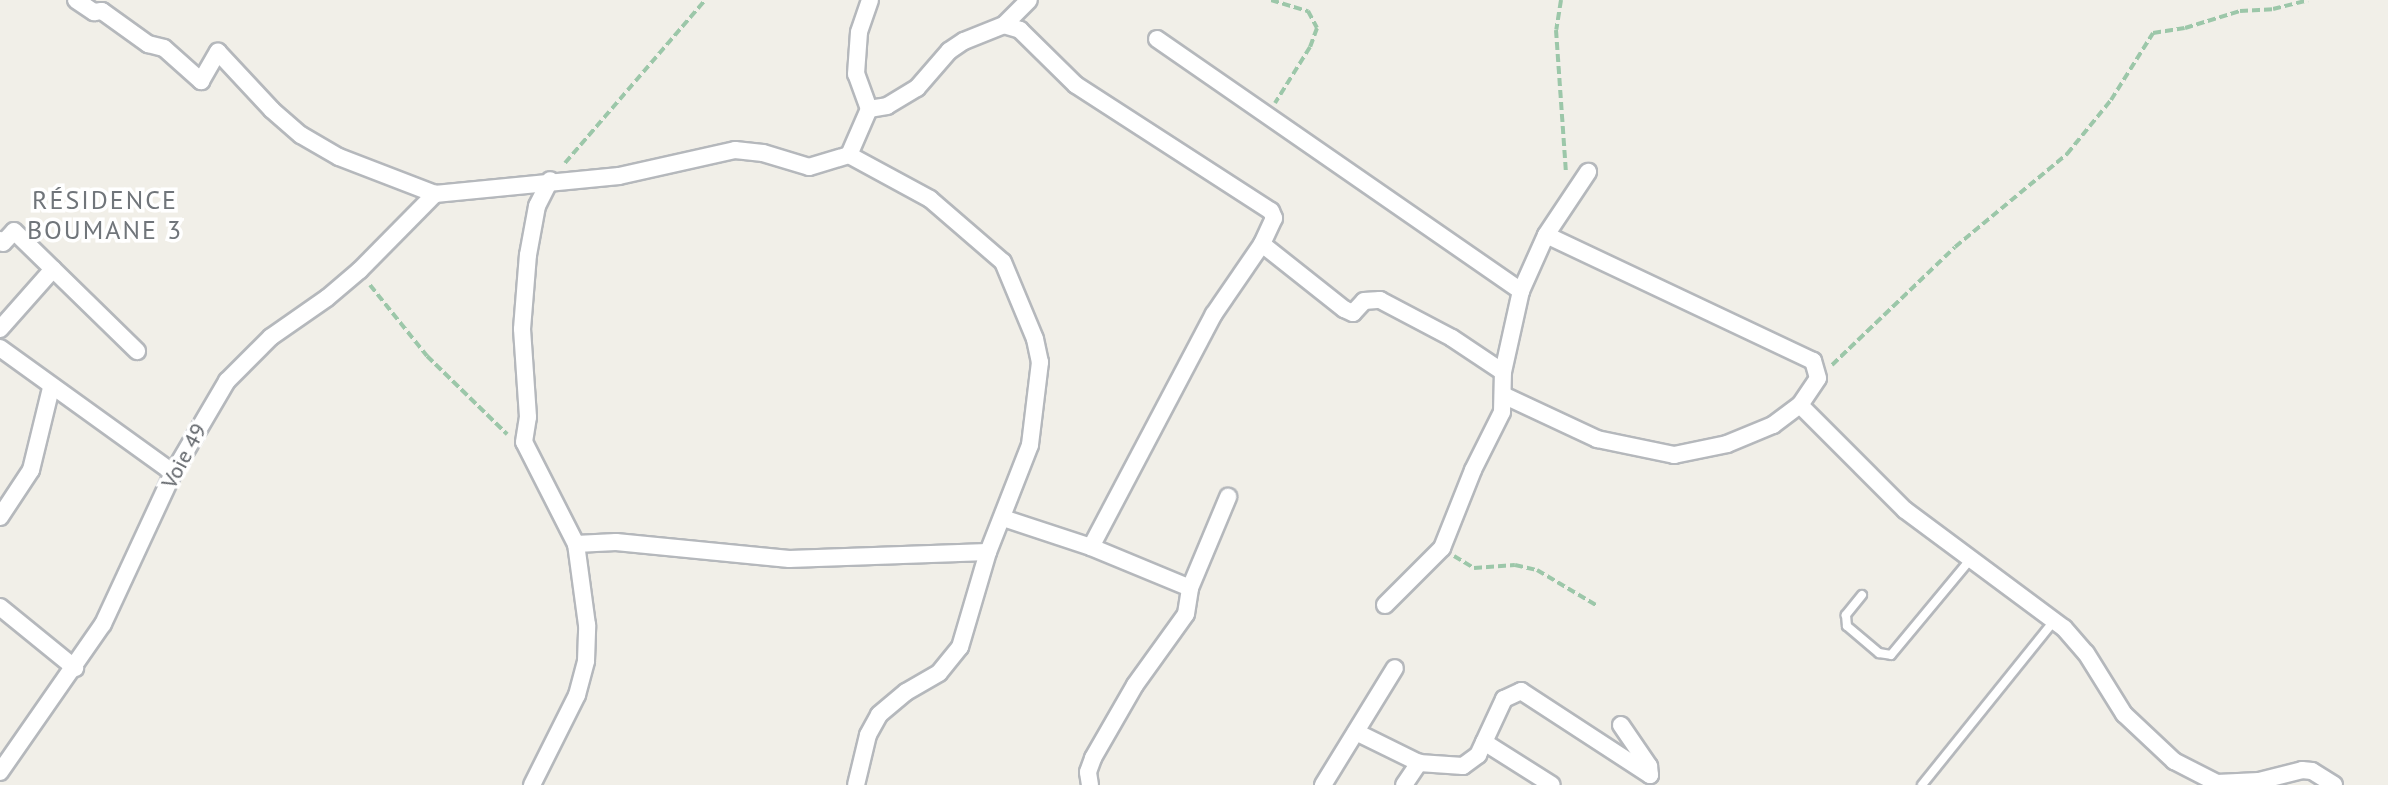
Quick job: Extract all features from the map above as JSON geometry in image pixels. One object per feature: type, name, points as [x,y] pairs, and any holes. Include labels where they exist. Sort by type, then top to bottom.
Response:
[{"type":"street","points":[[76,0],[94,12],[102,11],[148,44],[164,48],[201,81],[218,52],[272,110],[301,135],[339,157],[435,194],[550,180],[619,176],[735,150],[763,153],[809,167],[849,155],[930,199],[1003,262],[1035,339],[1040,362],[1030,445],[988,552],[960,647],[939,673],[906,692],[879,715],[868,735],[856,785]]},
{"type":"street","points":[[849,155],[869,109],[856,74],[859,32],[870,0]]},
{"type":"street","points":[[869,109],[902,98],[917,88],[949,51],[989,29],[1004,25],[1029,0]]},
{"type":"street","points":[[1004,25],[1029,36],[1076,85],[1271,211],[1274,218],[1262,244],[1214,314],[1091,547]]},
{"type":"street","points":[[1157,39],[1521,291]]},
{"type":"street","points":[[1385,605],[1442,548],[1473,470],[1502,412],[1503,372],[1521,291],[1546,235],[1588,172]]},
{"type":"street","points":[[533,785],[577,695],[586,661],[585,586],[576,544],[524,442],[528,417],[522,329],[528,255],[537,206],[550,180]]},
{"type":"street","name":"Voie 49","points":[[0,772],[103,624],[173,473],[210,407],[243,361],[360,270],[435,194]]},
{"type":"street","points":[[0,240],[3,243],[14,231],[137,351]]},
{"type":"street","points":[[1503,395],[1597,439],[1674,455],[1752,435],[1800,405],[1818,378],[1813,361],[1546,235]]},
{"type":"street","points":[[1262,244],[1344,309],[1353,313],[1364,301],[1380,300],[1452,338],[1503,372]]},
{"type":"street","points":[[0,329],[53,269]]},
{"type":"street","points":[[0,348],[51,388],[173,473]]},
{"type":"street","points":[[0,517],[31,470],[51,388]]},
{"type":"street","points":[[1800,405],[1905,510],[2054,621],[2086,653],[2130,722],[2174,761],[2217,783],[2294,778],[2312,771],[2334,785]]},
{"type":"street","points":[[1090,785],[1088,772],[1093,758],[1135,685],[1186,614],[1190,588],[1228,497]]},
{"type":"street","points":[[1003,518],[1091,547],[1190,588]]},
{"type":"street","points":[[576,544],[616,542],[789,559],[988,552]]},
{"type":"street","points":[[0,607],[75,668]]},
{"type":"street","points":[[1323,785],[1395,668]]},
{"type":"street","points":[[1356,732],[1419,763],[1449,767],[1468,765],[1484,742],[1504,699],[1516,692],[1526,692],[1651,780]]},
{"type":"street","points":[[1621,725],[1644,758],[1651,780]]},
{"type":"street","points":[[1484,742],[1552,785]]},
{"type":"street","points":[[1404,785],[1419,763]]},
{"type":"lane","points":[[1862,595],[1846,615],[1847,626],[1879,653],[1891,655],[1970,560]]},
{"type":"lane","points":[[1922,785],[2054,621]]},
{"type":"path","points":[[550,180],[705,0]]},
{"type":"path","points":[[1267,115],[1310,47],[1317,28],[1308,11],[1271,0]]},
{"type":"path","points":[[1561,0],[1556,30],[1569,203]]},
{"type":"path","points":[[1818,378],[1955,247],[2067,154],[2111,100],[2153,33],[2185,28],[2233,12],[2284,8],[2308,0]]},
{"type":"path","points":[[360,270],[382,304],[427,356],[504,432],[524,442]]},
{"type":"path","points":[[1442,548],[1474,568],[1515,565],[1537,570],[1596,605]]},
{"type":"district","name":"RÉSIDENCE BOUMANE 3","points":[[105,215]]}]
